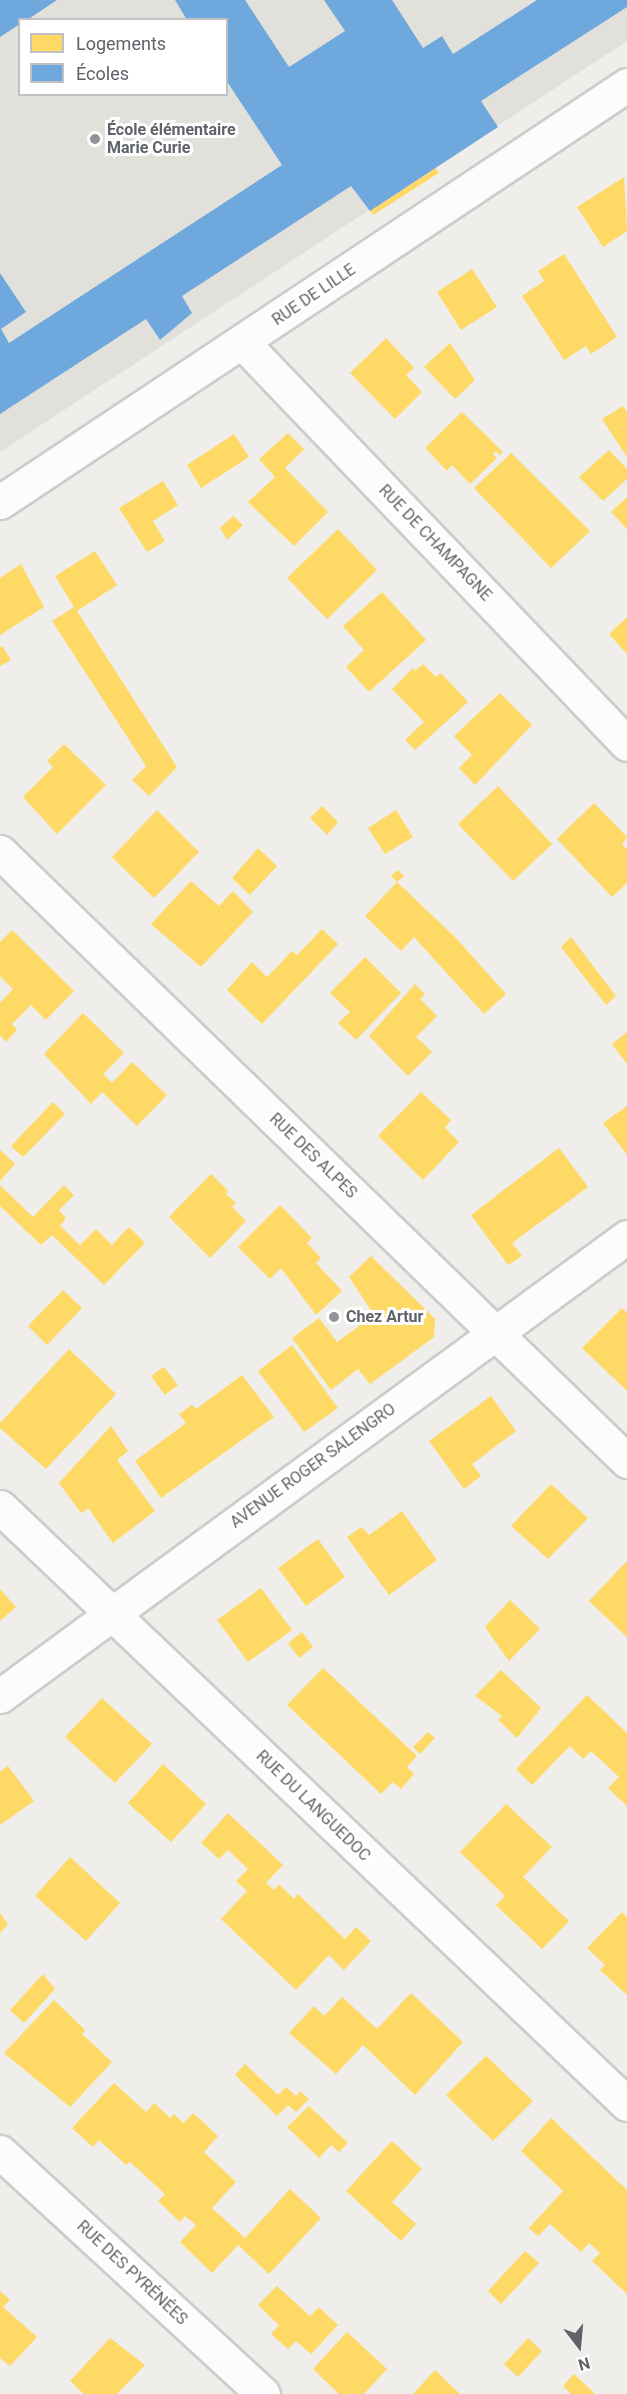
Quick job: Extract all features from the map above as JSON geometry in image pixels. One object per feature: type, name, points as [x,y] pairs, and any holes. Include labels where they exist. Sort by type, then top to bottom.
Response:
[{"type":"street","name":"RUE DE LILLE","points":[[0,502],[243,343],[627,85]]},
{"type":"street","name":"RUE DE CHAMPAGNE","points":[[243,343],[627,744]]},
{"type":"street","name":"RUE DES ALPES","points":[[0,852],[627,1461]]},
{"type":"street","name":"AVENUE ROGER SALENGRO","points":[[0,1696],[627,1237]]},
{"type":"street","name":"RUE DU LANGUEDOC","points":[[0,1507],[627,2104]]},
{"type":"street","name":"RUE DES PYRÉNÉES","points":[[0,2152],[263,2394]]},
{"type":"shaded area","points":[[0,0],[627,0],[627,41],[0,452]]},
{"type":"building: Logements","points":[[436,168],[439,173],[373,215],[370,211]]},
{"type":"building: Logements","points":[[624,177],[627,231],[603,247],[577,207]]},
{"type":"building: Logements","points":[[564,254],[617,337],[591,354],[586,346],[564,360],[522,296],[544,281],[538,271]]},
{"type":"building: Logements","points":[[472,269],[497,307],[461,330],[437,292]]},
{"type":"building: Logements","points":[[386,338],[414,368],[406,375],[422,392],[395,419],[350,373]]},
{"type":"building: Logements","points":[[450,343],[475,380],[455,399],[424,367]]},
{"type":"building: Logements","points":[[623,406],[627,412],[627,457],[602,419]]},
{"type":"building: Logements","points":[[462,412],[503,452],[500,455],[496,451],[493,454],[497,458],[470,484],[452,465],[447,471],[425,448]]},
{"type":"building: Logements","points":[[288,433],[304,449],[285,468],[328,512],[294,546],[248,502],[275,477],[259,459]]},
{"type":"building: Logements","points":[[234,434],[249,457],[201,488],[187,465]]},
{"type":"building: Logements","points":[[609,450],[627,469],[627,479],[603,501],[579,477]]},
{"type":"building: Logements","points":[[511,453],[590,531],[551,568],[474,488]]},
{"type":"building: Logements","points":[[163,481],[178,505],[153,521],[165,541],[147,552],[119,508]]},
{"type":"building: Logements","points":[[627,497],[627,529],[611,512]]},
{"type":"building: Logements","points":[[233,516],[243,525],[227,540],[220,528]]},
{"type":"building: Logements","points":[[338,529],[377,570],[327,619],[287,578]]},
{"type":"building: Logements","points":[[95,551],[117,585],[77,611],[177,767],[149,796],[132,780],[146,766],[52,621],[74,607],[55,576]]},
{"type":"building: Logements","points":[[21,564],[44,607],[0,635],[0,578]]},
{"type":"building: Logements","points":[[382,592],[426,640],[369,692],[346,667],[364,650],[343,626]]},
{"type":"building: Logements","points":[[627,617],[627,654],[609,634]]},
{"type":"building: Logements","points":[[2,646],[11,660],[0,666],[0,647]]},
{"type":"building: Logements","points":[[423,664],[436,677],[441,673],[468,702],[415,750],[405,740],[424,722],[392,689],[413,668],[415,671]]},
{"type":"building: Logements","points":[[500,693],[532,725],[475,785],[459,768],[472,755],[454,736]]},
{"type":"building: Logements","points":[[64,744],[106,785],[57,834],[23,797],[53,767],[47,761]]},
{"type":"building: Logements","points":[[498,786],[552,844],[513,881],[458,824]]},
{"type":"building: Logements","points":[[594,803],[627,837],[622,844],[627,849],[627,883],[612,897],[557,839]]},
{"type":"building: Logements","points":[[322,806],[338,822],[327,835],[310,818]]},
{"type":"building: Logements","points":[[157,810],[199,852],[154,898],[112,857]]},
{"type":"building: Logements","points":[[396,810],[413,837],[385,854],[368,828]]},
{"type":"building: Logements","points":[[258,848],[277,866],[250,895],[232,878]]},
{"type":"building: Logements","points":[[398,870],[404,876],[397,882],[391,876]]},
{"type":"building: Logements","points":[[191,881],[219,906],[233,891],[253,912],[201,967],[151,924]]},
{"type":"building: Logements","points":[[397,882],[455,937],[506,994],[484,1014],[414,937],[401,951],[365,916]]},
{"type":"building: Logements","points":[[322,929],[338,944],[262,1024],[227,990],[252,962],[267,977],[292,951],[297,955]]},
{"type":"building: Logements","points":[[12,930],[74,991],[46,1020],[31,1005],[12,1024],[17,1030],[6,1042],[0,1035],[0,1003],[13,989],[0,976],[0,942]]},
{"type":"building: Logements","points":[[571,937],[616,996],[606,1005],[561,947]]},
{"type":"building: Logements","points":[[365,957],[401,993],[356,1040],[338,1023],[350,1012],[330,993]]},
{"type":"building: Logements","points":[[415,984],[425,994],[420,999],[437,1016],[416,1037],[432,1052],[408,1076],[369,1036]]},
{"type":"building: Logements","points":[[83,1013],[124,1053],[103,1074],[112,1083],[132,1062],[167,1095],[137,1126],[102,1092],[91,1104],[44,1054]]},
{"type":"building: Logements","points":[[627,1032],[627,1064],[612,1044]]},
{"type":"building: Logements","points":[[421,1092],[451,1120],[445,1128],[459,1142],[423,1180],[378,1136]]},
{"type":"building: Logements","points":[[53,1102],[65,1114],[23,1157],[11,1146]]},
{"type":"building: Logements","points":[[627,1106],[627,1155],[603,1123]]},
{"type":"building: Logements","points":[[559,1148],[588,1187],[512,1243],[522,1256],[508,1265],[471,1215]]},
{"type":"building: Logements","points":[[0,1150],[15,1164],[0,1181]]},
{"type":"building: Logements","points":[[211,1174],[228,1191],[226,1194],[236,1203],[232,1207],[246,1221],[210,1258],[169,1217]]},
{"type":"building: Logements","points":[[0,1185],[33,1217],[64,1185],[74,1195],[59,1210],[66,1218],[60,1226],[80,1245],[96,1229],[112,1245],[129,1227],[145,1243],[104,1285],[52,1235],[41,1245],[0,1206]]},
{"type":"building: Logements","points":[[280,1205],[312,1238],[307,1243],[321,1258],[316,1263],[342,1291],[316,1315],[281,1268],[270,1279],[238,1247]]},
{"type":"building: Logements","points":[[371,1256],[435,1319],[434,1337],[370,1384],[358,1369],[331,1390],[292,1338],[319,1318],[337,1342],[374,1315],[349,1277]]},
{"type":"building: Logements","points":[[63,1290],[82,1308],[47,1345],[28,1326]]},
{"type":"building: Logements","points":[[622,1308],[627,1313],[627,1391],[582,1348]]},
{"type":"building: Logements","points":[[292,1345],[338,1408],[304,1432],[258,1371]]},
{"type":"building: Logements","points":[[69,1349],[116,1394],[46,1469],[0,1428],[0,1423]]},
{"type":"building: Logements","points":[[164,1367],[178,1385],[165,1395],[151,1376]]},
{"type":"building: Logements","points":[[242,1375],[274,1417],[161,1498],[135,1461],[186,1423],[179,1414],[192,1405],[196,1409]]},
{"type":"building: Logements","points":[[491,1396],[516,1431],[472,1464],[481,1476],[464,1489],[429,1441]]},
{"type":"building: Logements","points":[[111,1426],[128,1451],[117,1460],[155,1511],[113,1543],[88,1508],[81,1513],[59,1483]]},
{"type":"building: Logements","points":[[551,1484],[588,1518],[548,1559],[511,1526]]},
{"type":"building: Logements","points":[[402,1511],[437,1560],[389,1595],[347,1537],[362,1527],[369,1535]]},
{"type":"building: Logements","points":[[318,1539],[345,1577],[306,1606],[278,1568]]},
{"type":"building: Logements","points":[[627,1561],[627,1637],[589,1601]]},
{"type":"building: Logements","points":[[261,1588],[292,1630],[248,1662],[217,1620]]},
{"type":"building: Logements","points":[[0,1589],[16,1607],[0,1621]]},
{"type":"building: Logements","points":[[510,1600],[540,1629],[509,1661],[485,1627]]},
{"type":"building: Logements","points":[[302,1632],[313,1647],[299,1658],[288,1643]]},
{"type":"building: Logements","points":[[323,1668],[417,1756],[407,1767],[414,1774],[401,1789],[393,1782],[381,1794],[287,1705]]},
{"type":"building: Logements","points":[[501,1670],[541,1708],[517,1738],[498,1720],[502,1716],[475,1696]]},
{"type":"building: Logements","points":[[587,1695],[627,1733],[627,1806],[608,1788],[619,1777],[591,1751],[583,1759],[570,1746],[532,1785],[516,1769]]},
{"type":"building: Logements","points":[[102,1698],[152,1744],[115,1783],[65,1737]]},
{"type":"building: Logements","points":[[428,1732],[435,1738],[420,1754],[413,1747]]},
{"type":"building: Logements","points":[[163,1764],[206,1804],[171,1842],[128,1803]]},
{"type":"building: Logements","points":[[8,1766],[34,1801],[0,1825],[0,1772]]},
{"type":"building: Logements","points":[[506,1804],[552,1847],[523,1877],[569,1921],[542,1949],[496,1905],[505,1896],[460,1852]]},
{"type":"building: Logements","points":[[228,1813],[283,1865],[266,1883],[274,1890],[279,1884],[294,1899],[298,1894],[345,1939],[356,1927],[371,1941],[344,1970],[329,1955],[296,1990],[221,1919],[247,1891],[236,1881],[248,1869],[228,1850],[219,1859],[201,1843]]},
{"type":"building: Logements","points":[[70,1857],[120,1903],[86,1941],[35,1896]]},
{"type":"building: Logements","points":[[622,1912],[627,1917],[627,1995],[600,1970],[605,1965],[587,1948]]},
{"type":"building: Logements","points":[[0,1913],[8,1924],[0,1933]]},
{"type":"building: Logements","points":[[43,1974],[55,1989],[24,2023],[10,2010]]},
{"type":"building: Logements","points":[[411,1993],[463,2042],[415,2095],[363,2045],[336,2074],[289,2033],[314,2006],[324,2016],[342,1997],[377,2029]]},
{"type":"building: Logements","points":[[54,2000],[85,2030],[82,2034],[112,2062],[70,2107],[4,2053]]},
{"type":"building: Logements","points":[[486,2056],[533,2101],[493,2141],[446,2095]]},
{"type":"building: Logements","points":[[245,2064],[278,2095],[286,2087],[296,2096],[300,2091],[309,2099],[296,2112],[288,2105],[277,2116],[235,2075]]},
{"type":"building: Logements","points":[[114,2083],[146,2112],[154,2103],[170,2118],[174,2114],[183,2123],[193,2113],[218,2136],[204,2152],[236,2182],[212,2208],[245,2238],[290,2189],[321,2218],[269,2274],[238,2245],[212,2273],[180,2242],[196,2225],[185,2216],[180,2222],[158,2201],[165,2194],[130,2162],[126,2165],[99,2140],[93,2147],[72,2128]]},
{"type":"building: Logements","points":[[309,2106],[348,2143],[339,2152],[331,2145],[319,2158],[287,2127]]},
{"type":"building: Logements","points":[[551,2118],[627,2190],[627,2294],[592,2261],[600,2253],[589,2243],[581,2252],[550,2224],[538,2236],[529,2228],[563,2191],[521,2151]]},
{"type":"building: Logements","points":[[392,2141],[422,2169],[392,2202],[416,2224],[401,2241],[346,2191]]},
{"type":"building: Logements","points":[[525,2251],[539,2263],[501,2304],[488,2291]]},
{"type":"building: Logements","points":[[277,2286],[310,2316],[319,2307],[338,2325],[311,2354],[296,2341],[288,2349],[271,2334],[279,2325],[258,2305]]},
{"type":"building: Logements","points":[[0,2291],[10,2300],[3,2307],[37,2337],[10,2366],[0,2358]]},
{"type":"building: Logements","points":[[347,2332],[387,2369],[364,2394],[339,2394],[313,2369]]},
{"type":"building: Logements","points":[[110,2338],[145,2365],[117,2394],[84,2394],[70,2381]]},
{"type":"building: Logements","points":[[528,2338],[542,2351],[518,2377],[504,2364]]},
{"type":"building: Logements","points":[[435,2370],[460,2394],[413,2394]]},
{"type":"building: Logements","points":[[574,2374],[595,2394],[571,2394],[563,2386]]},
{"type":"building: Écoles","points":[[0,0],[57,0],[30,18],[18,18],[18,25],[0,37]]},
{"type":"building: Écoles","points":[[175,0],[245,0],[289,67],[345,31],[324,0],[392,0],[423,48],[442,36],[453,54],[537,0],[627,0],[627,7],[481,101],[498,127],[370,211],[351,186],[182,296],[192,313],[160,340],[146,319],[0,414],[0,273],[26,312],[1,329],[9,343],[282,165],[228,83],[228,18],[186,18]]},
{"type":"place","name":"École élémentaire Marie Curie","points":[[95,139]]},
{"type":"place","name":"Chez Artur","points":[[334,1317]]}]
